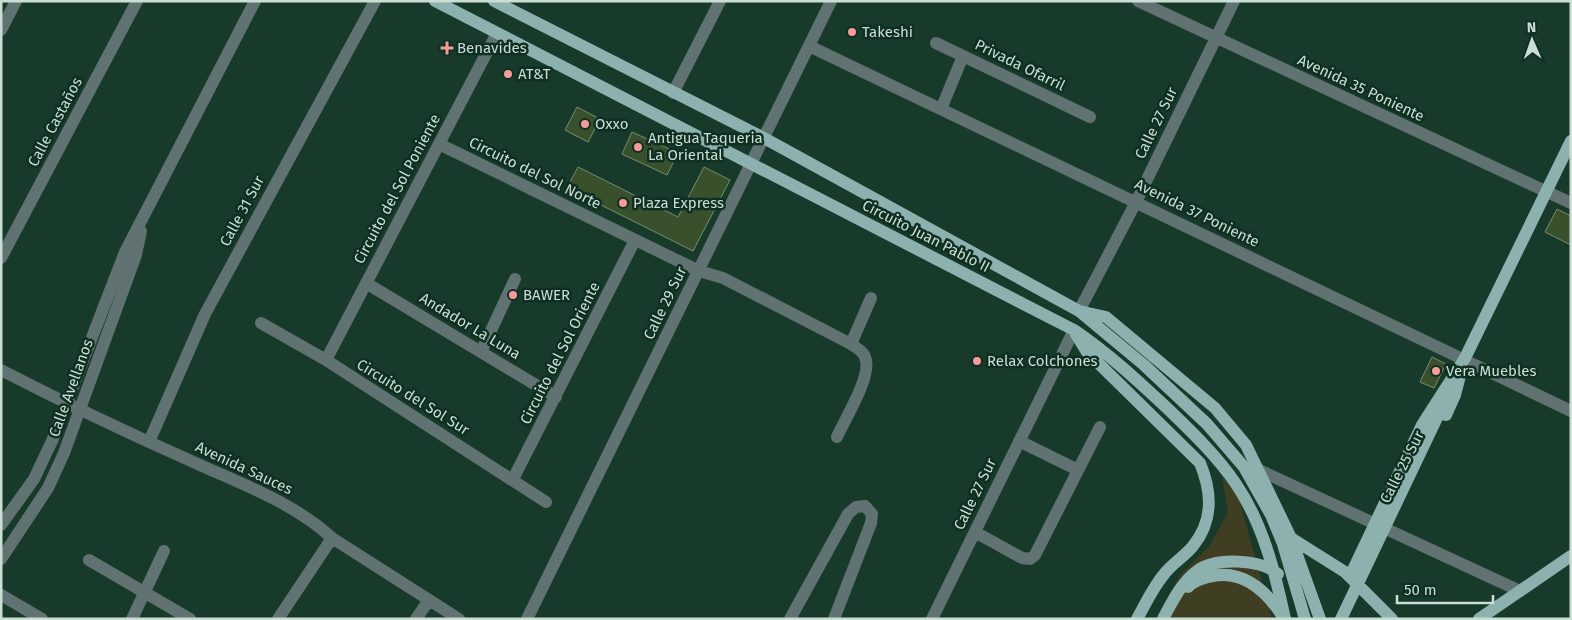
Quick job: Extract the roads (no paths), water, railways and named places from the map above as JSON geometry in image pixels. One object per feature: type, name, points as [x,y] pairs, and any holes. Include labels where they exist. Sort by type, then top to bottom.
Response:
[{"type":"main road","name":"Circuito Juan Pablo II","points":[[436,1],[1074,330],[1098,346],[1196,435],[1236,484],[1264,539],[1277,579],[1284,619]]},
{"type":"main road","name":"Circuito Juan Pablo II","points":[[494,1],[764,138],[1079,311],[1144,365],[1200,417],[1244,467],[1271,515],[1283,544],[1306,619]]},
{"type":"main road","name":"Calle 25 Sur","points":[[1350,576],[1376,525],[1422,425],[1465,358],[1571,141]]},
{"type":"main road","points":[[1079,311],[1106,317],[1215,408],[1246,445],[1260,470],[1291,538],[1320,619]]},
{"type":"main road","points":[[1074,330],[1087,352],[1200,463],[1208,484],[1209,503],[1206,522],[1193,546],[1166,571],[1137,619]]},
{"type":"main road","name":"Calle 25 Sur","points":[[1361,588],[1455,395],[1465,358]]},
{"type":"main road","points":[[1341,619],[1465,358]]},
{"type":"main road","points":[[1291,538],[1350,576],[1392,619]]},
{"type":"main road","points":[[1479,619],[1571,556]]},
{"type":"main road","points":[[1162,619],[1176,594],[1198,570],[1221,562],[1248,562],[1272,569],[1298,592],[1306,619]]},
{"type":"main road","points":[[1162,619],[1168,605],[1193,581],[1216,575],[1238,576],[1258,587],[1272,600],[1284,619]]},
{"type":"street","points":[[1,30],[16,1]]},
{"type":"street","name":"Calle Castaños","points":[[1,258],[137,1]]},
{"type":"street","name":"Calle Avellanos","points":[[1,525],[34,478],[52,441],[65,403],[125,252],[255,1]]},
{"type":"street","name":"Calle 31 Sur","points":[[148,442],[205,314],[374,1]]},
{"type":"street","points":[[673,93],[720,1]]},
{"type":"street","name":"Calle 29 Sur","points":[[527,619],[831,1]]},
{"type":"street","name":"Avenida 35 Poniente","points":[[1138,1],[1159,6],[1216,38],[1571,203]]},
{"type":"street","name":"Calle 27 Sur","points":[[1079,311],[1136,202],[1234,1]]},
{"type":"street","name":"Circuito del Sol Poniente","points":[[326,360],[497,33]]},
{"type":"street","name":"Privada Ofarril","points":[[936,43],[1090,117]]},
{"type":"street","name":"Avenida 37 Poniente","points":[[809,46],[1465,358],[1571,411]]},
{"type":"street","points":[[941,109],[964,56]]},
{"type":"street","name":"Circuito del Sol Norte","points":[[439,144],[698,271],[723,278],[851,344]]},
{"type":"street","name":"Calle Avellanos","points":[[1,559],[48,488],[81,410],[136,255],[145,216]]},
{"type":"street","name":"Circuito del Sol Oriente","points":[[513,479],[635,240]]},
{"type":"street","points":[[480,352],[515,279]]},
{"type":"street","name":"Andador La Luna","points":[[366,283],[556,397]]},
{"type":"street","points":[[837,437],[866,374],[866,361],[863,352],[851,344],[871,298]]},
{"type":"street","name":"Circuito del Sol Sur","points":[[261,323],[326,360],[546,502]]},
{"type":"street","name":"Calle 27 Sur","points":[[932,619],[1074,330]]},
{"type":"street","name":"Avenida Sauces","points":[[1,370],[65,403],[276,500],[316,524],[332,538],[459,619]]},
{"type":"street","points":[[975,532],[1022,558],[1030,559],[1036,555],[1100,427]]},
{"type":"street","points":[[1019,441],[1078,470]]},
{"type":"street","points":[[1260,470],[1520,591]]},
{"type":"street","points":[[790,619],[848,514],[856,507],[865,506],[872,514],[871,523],[834,619]]},
{"type":"street","points":[[278,619],[332,538]]},
{"type":"street","points":[[132,619],[164,551]]},
{"type":"street","points":[[89,560],[190,619]]},
{"type":"street","points":[[1,595],[42,619]]},
{"type":"street","points":[[416,619],[429,600]]},
{"type":"place","name":"Takeshi","points":[[852,32]]},
{"type":"place","name":"Benavides","points":[[447,48]]},
{"type":"place","name":"AT&T","points":[[508,74]]},
{"type":"place","name":"Oxxo","points":[[585,124]]},
{"type":"place","name":"Antigua Taqueria La Oriental","points":[[638,147]]},
{"type":"place","name":"Plaza Express","points":[[623,203]]},
{"type":"place","name":"BAWER","points":[[513,295]]},
{"type":"place","name":"Relax Colchones","points":[[977,361]]},
{"type":"place","name":"Vera Muebles","points":[[1436,371]]}]
